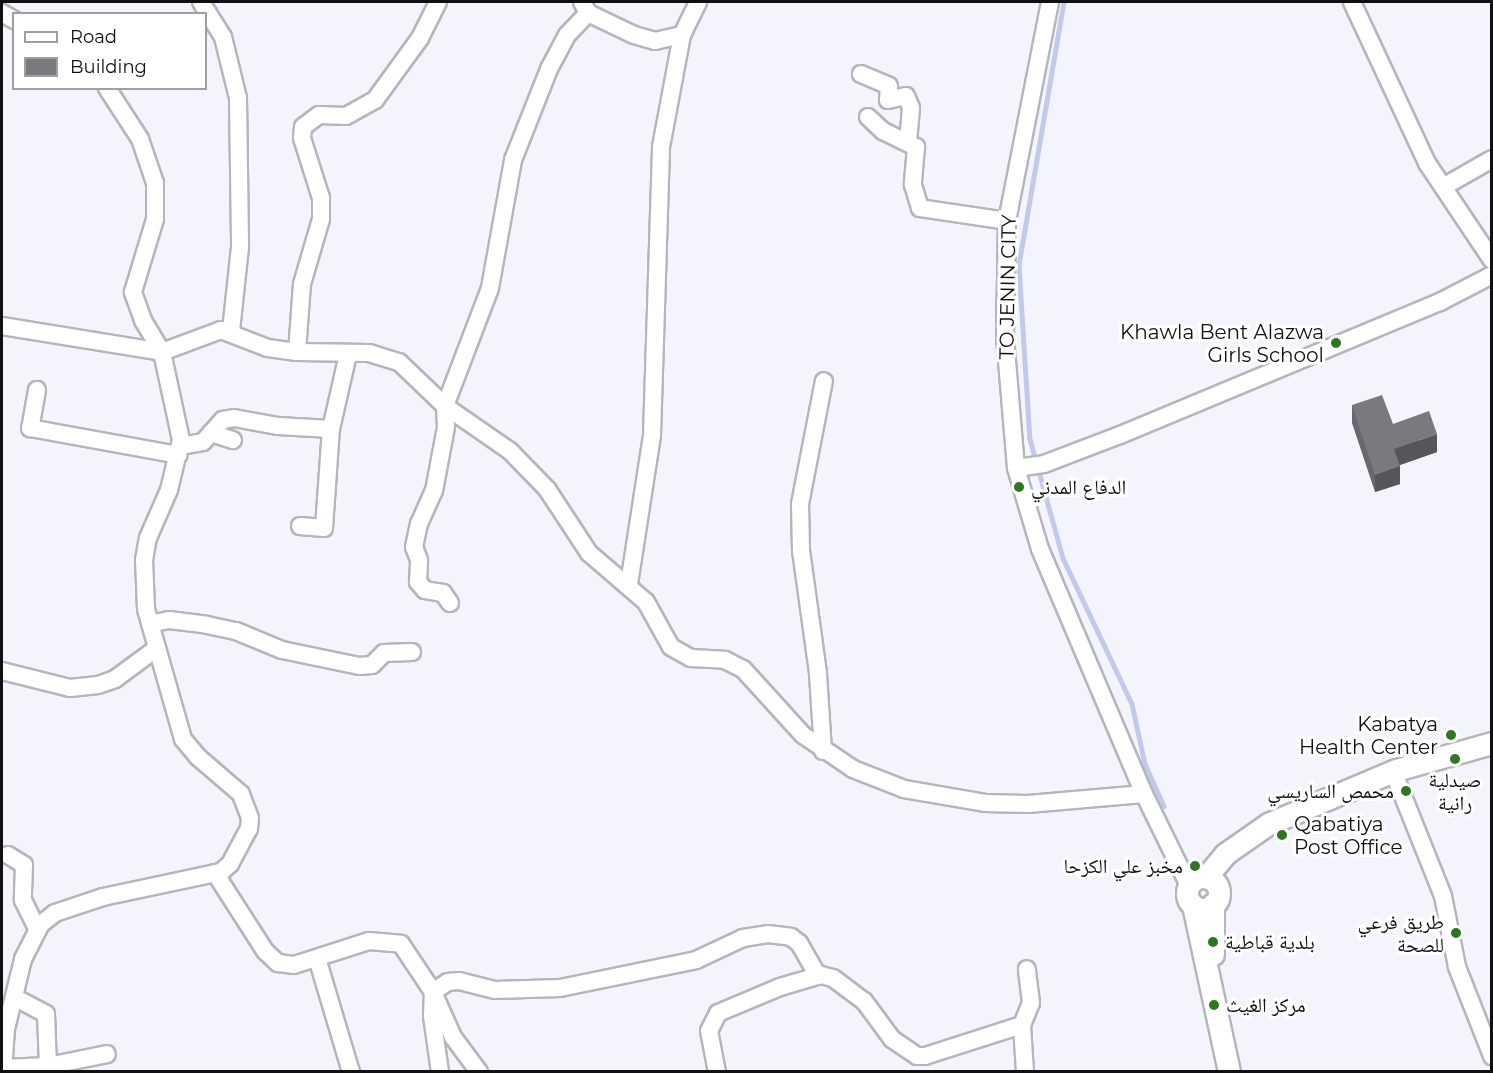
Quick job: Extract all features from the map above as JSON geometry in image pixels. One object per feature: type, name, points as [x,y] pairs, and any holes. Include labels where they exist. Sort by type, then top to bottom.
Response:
[{"type":"main road","points":[[1229,1071],[1200,893],[1226,854],[1268,824],[1393,771],[1491,743]]},
{"type":"main road","points":[[1200,893],[1239,1071]]},
{"type":"street","points":[[201,2],[223,37],[238,98],[240,247],[231,331]]},
{"type":"street","points":[[297,352],[302,284],[321,219],[321,198],[302,138],[303,127],[319,115],[346,116],[362,111],[375,100],[414,47],[438,2]]},
{"type":"street","points":[[629,584],[652,435],[661,147],[682,35],[698,2]]},
{"type":"street","name":"TO JENIN CITY","points":[[1050,2],[1007,220],[1005,337],[1016,468],[1040,549],[1144,794],[1200,893]]},
{"type":"street","points":[[1352,2],[1427,163],[1491,260]]},
{"type":"street","points":[[450,603],[443,593],[425,590],[418,582],[419,560],[414,547],[419,525],[434,491],[446,427],[444,406],[490,288],[513,160],[549,69],[585,7],[655,41],[682,35]]},
{"type":"street","points":[[861,74],[889,86],[888,100],[906,96],[911,108],[908,142]]},
{"type":"street","points":[[107,1054],[48,1066],[3,1070],[3,1040],[23,959],[36,929],[55,913],[103,897],[215,873],[231,864],[249,829],[247,806],[228,779],[189,749],[150,624],[144,585],[146,552],[179,451],[178,418],[162,352],[143,320],[133,292],[155,219],[155,183],[140,139],[108,90]]},
{"type":"street","points":[[868,117],[883,131],[916,147],[918,154],[913,185],[920,208],[1007,220]]},
{"type":"street","points":[[1443,187],[1491,159]]},
{"type":"street","points":[[1016,468],[1044,464],[1120,435],[1396,321],[1491,275]]},
{"type":"street","points":[[2,326],[162,352],[220,330],[231,331],[268,348],[297,352],[369,353],[399,362],[444,406],[510,451],[547,489],[603,569],[629,584],[646,602],[671,647],[691,658],[725,660],[743,669],[803,735],[853,770],[904,789],[985,803],[1028,804],[1144,794]]},
{"type":"street","points":[[300,526],[324,528],[331,429],[348,354]]},
{"type":"street","points":[[823,751],[819,673],[801,551],[800,504],[824,381]]},
{"type":"street","points":[[37,390],[30,428],[179,451],[203,442],[223,420],[234,418],[278,426],[331,429]]},
{"type":"street","points":[[211,434],[233,441]]},
{"type":"street","points":[[150,624],[169,620],[207,625],[236,631],[282,650],[359,666],[372,665],[384,653],[412,652]]},
{"type":"street","points":[[2,671],[70,688],[98,686],[115,679],[157,648]]},
{"type":"street","points":[[1393,771],[1443,896],[1457,967],[1491,1056]]},
{"type":"street","points":[[8,855],[24,865],[24,900],[36,929]]},
{"type":"street","points":[[215,873],[272,959],[294,964],[369,941],[401,944],[433,992],[453,1037],[479,1071]]},
{"type":"street","points":[[433,992],[459,981],[495,990],[560,988],[688,962],[743,938],[768,933],[791,937],[799,943],[818,976]]},
{"type":"street","points":[[317,958],[351,1071]]},
{"type":"street","points":[[1024,1071],[1022,1025],[1031,1003],[1027,969]]},
{"type":"street","points":[[717,1071],[709,1031],[718,1013],[780,987],[818,976],[833,978],[849,988],[864,1001],[892,1039],[917,1056],[1022,1025]]},
{"type":"street","points":[[433,992],[432,1016],[440,1071]]},
{"type":"street","points":[[14,997],[46,1014],[48,1066]]},
{"type":"building","points":[[1382,395],[1393,424],[1429,411],[1437,434],[1394,449],[1400,466],[1375,475],[1352,405]]},
{"type":"waterway","points":[[1064,2],[1019,266],[1030,439],[1063,558],[1132,704],[1145,764],[1164,806]]},
{"type":"place","name":"Khawla Bent Alazwa Girls School","points":[[1336,343]]},
{"type":"place","name":"الدفاع المدني","points":[[1019,487]]},
{"type":"place","name":"Kabatya Health Center","points":[[1451,735]]},
{"type":"place","name":"صيدلية رانية","points":[[1455,759]]},
{"type":"place","name":"محمص الساريسي","points":[[1406,791]]},
{"type":"place","name":"Qabatiya Post Office","points":[[1282,835]]},
{"type":"place","name":"مخبز علي الكزحا","points":[[1195,866]]},
{"type":"place","name":"طريق فرعي للصحة","points":[[1456,933]]},
{"type":"place","name":"بلدية قباطية","points":[[1213,942]]},
{"type":"place","name":"مركز الغيث","points":[[1214,1005]]}]
